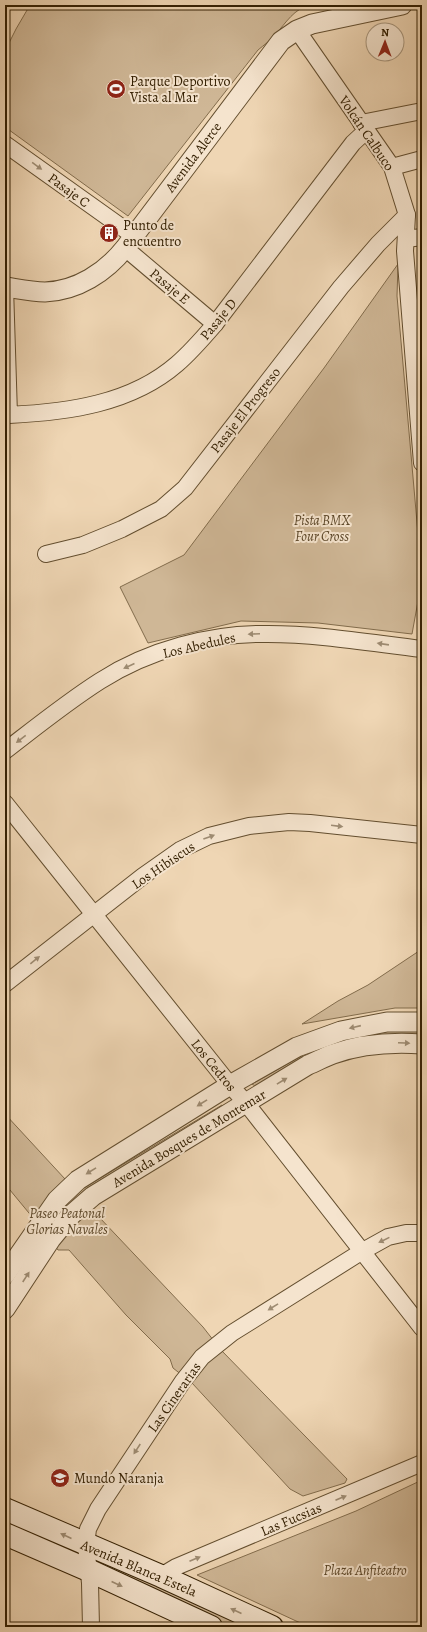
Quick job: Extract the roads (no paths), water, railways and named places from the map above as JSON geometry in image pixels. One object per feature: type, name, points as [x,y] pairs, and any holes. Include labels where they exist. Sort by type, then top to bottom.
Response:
[{"type":"main road","name":"Avenida Blanca Estela","points":[[5,1509],[160,1576],[272,1627]]},
{"type":"main road","name":"Avenida Blanca Estela","points":[[5,1534],[88,1570],[211,1627]]},
{"type":"street","name":"Avenida Alerce","points":[[5,287],[45,292],[63,289],[83,282],[103,270],[115,260],[281,42],[297,30],[312,24],[402,5]]},
{"type":"street","name":"Volcán Calbuco","points":[[297,30],[392,167],[407,215],[405,251],[419,374],[422,463]]},
{"type":"street","points":[[363,127],[422,111]]},
{"type":"street","name":"Pasaje D","points":[[5,287],[9,415],[71,410],[102,403],[129,393],[156,380],[177,365],[195,347],[215,324],[353,143],[363,127]]},
{"type":"street","name":"Pasaje C","points":[[5,144],[129,242]]},
{"type":"street","points":[[392,167],[422,158]]},
{"type":"street","name":"Pasaje El Progreso","points":[[46,554],[83,545],[122,529],[161,509],[185,488],[341,287],[378,244],[407,215]]},
{"type":"street","points":[[406,239],[422,238]]},
{"type":"street","name":"Pasaje E","points":[[129,242],[215,324]]},
{"type":"street","name":"Los Abedules","points":[[5,751],[101,680],[145,658],[192,643],[241,635],[291,634],[422,649]]},
{"type":"street","name":"Los Cedros","points":[[5,804],[246,1103],[361,1252],[422,1328]]},
{"type":"street","name":"Los Hibiscus","points":[[5,984],[143,876],[180,850],[209,836],[229,830],[269,823],[289,822],[310,823],[422,836]]},
{"type":"street","name":"Avenida Bosques de Montemar","points":[[5,1275],[57,1200],[78,1180],[230,1085],[297,1047],[341,1031],[387,1022],[422,1022]]},
{"type":"street","name":"Avenida Bosques de Montemar","points":[[5,1309],[51,1239],[70,1216],[93,1196],[308,1066],[333,1054],[362,1047],[398,1042],[422,1044]]},
{"type":"street","name":"Las Cinerarias","points":[[91,1627],[90,1583],[86,1545],[88,1528],[98,1509],[182,1381],[202,1357],[232,1333],[361,1252],[388,1237],[406,1233],[422,1233]]},
{"type":"street","name":"Las Fucsias","points":[[160,1576],[176,1567],[422,1463]]},
{"type":"place","name":"Parque Deportivo Vista al Mar","points":[[116,89]]},
{"type":"place","name":"Punto de encuentro","points":[[109,233]]},
{"type":"place","name":"Mundo Naranja","points":[[60,1478]]},
{"type":"park label","name":"Pista BMX Four Cross","points":[[322,528]]},
{"type":"park label","name":"Paseo Peatonal Glorias Navales","points":[[67,1222]]},
{"type":"park label","name":"Plaza Anfiteatro","points":[[365,1570]]}]
